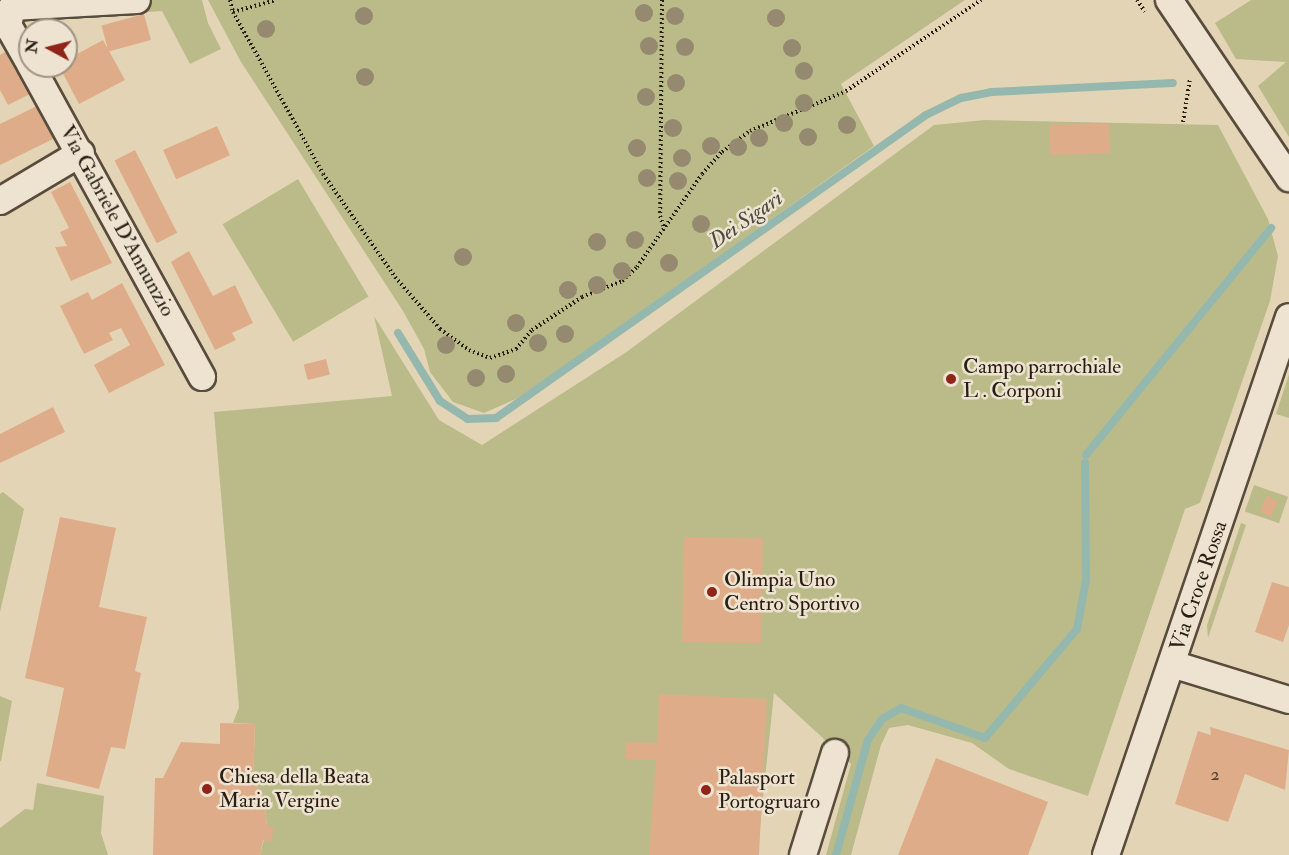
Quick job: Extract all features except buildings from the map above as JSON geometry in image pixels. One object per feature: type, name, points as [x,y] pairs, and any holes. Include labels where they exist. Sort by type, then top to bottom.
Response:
[{"type":"street","points":[[4,25],[12,7],[137,0]]},
{"type":"street","points":[[1169,0],[1289,178]]},
{"type":"street","name":"Via Gabriele D'Annunzio","points":[[4,25],[18,46]]},
{"type":"street","name":"Via Gabriele D'Annunzio","points":[[38,78],[202,377]]},
{"type":"street","points":[[0,201],[81,153]]},
{"type":"street","name":"Via Croce Rossa","points":[[1106,855],[1289,317]]},
{"type":"street","points":[[1172,664],[1289,700]]},
{"type":"street","points":[[803,855],[834,753]]},
{"type":"path","points":[[230,0],[233,12],[323,174],[382,258],[440,329],[469,350],[490,358],[516,349],[553,314],[582,297],[622,281],[702,174],[750,131],[846,91],[981,0]]},
{"type":"path","points":[[233,12],[276,0]]},
{"type":"path","points":[[662,0],[660,216],[664,227]]},
{"type":"green space","points":[[145,0],[202,0],[208,23],[221,49],[190,64],[162,11],[148,12]]},
{"type":"green space","points":[[208,0],[965,0],[841,84],[874,146],[558,371],[518,398],[484,413],[453,402],[430,372],[424,349],[403,311],[241,62]]},
{"type":"green space","points":[[1251,0],[1289,0],[1289,137],[1258,86],[1286,62],[1236,59],[1215,23]]},
{"type":"green space","points":[[985,120],[1218,125],[1268,219],[1278,256],[1270,301],[1200,503],[1185,509],[1088,796],[1009,769],[972,743],[908,725],[889,728],[881,745],[851,855],[826,855],[851,764],[774,693],[757,855],[260,855],[267,826],[264,797],[253,781],[255,724],[233,723],[239,707],[214,412],[392,396],[374,316],[439,420],[482,445],[625,353],[934,125]]},
{"type":"green space","points":[[298,179],[369,296],[293,342],[223,224]]},
{"type":"green space","points":[[1289,374],[1289,418],[1276,414]]},
{"type":"green space","points":[[1254,485],[1288,497],[1279,523],[1245,511]]},
{"type":"green space","points":[[3,492],[24,509],[0,612],[0,494]]},
{"type":"green space","points":[[1241,523],[1246,525],[1208,638],[1207,625]]},
{"type":"green space","points":[[0,696],[12,701],[1,761],[0,761]]},
{"type":"green space","points":[[37,783],[104,796],[101,833],[108,855],[0,855],[0,828],[25,809],[33,810]]},
{"type":"waterway","name":"Dei Sigari","points":[[398,333],[440,401],[468,419],[496,418],[926,115],[961,98],[991,92],[1173,83]]},
{"type":"waterway","points":[[1086,455],[1271,228]]},
{"type":"waterway","points":[[836,855],[868,740],[882,719],[901,708],[985,738],[1077,629],[1086,580],[1085,463]]},
{"type":"place","name":"Campo parrochiale L . Corponi","points":[[951,379]]},
{"type":"place","name":"Olimpia Uno Centro Sportivo","points":[[712,592]]},
{"type":"place","name":"Chiesa della Beata Maria Vergine","points":[[207,789]]},
{"type":"place","name":"Palasport Portogruaro","points":[[706,790]]}]
